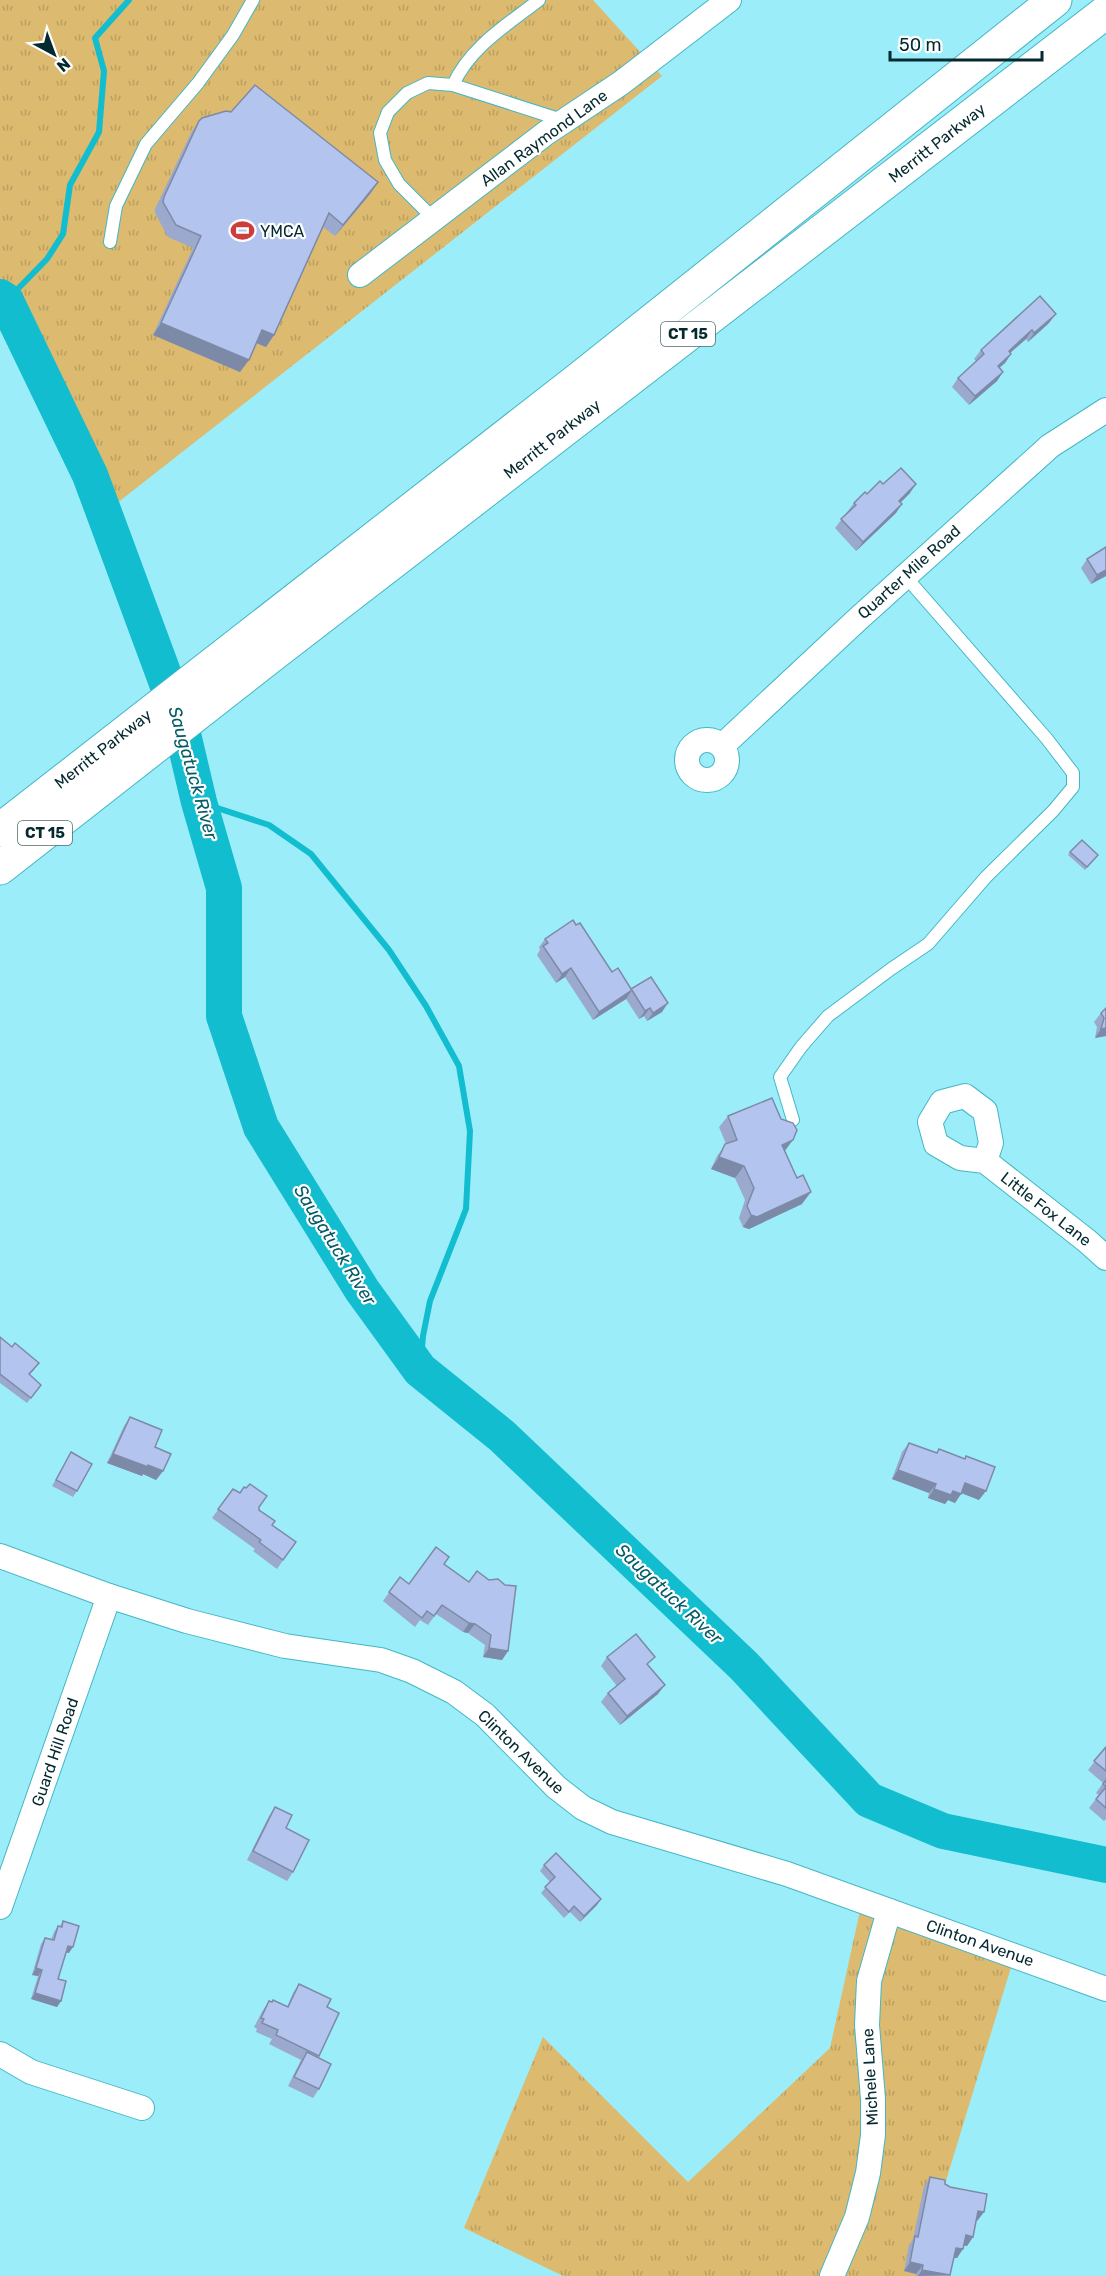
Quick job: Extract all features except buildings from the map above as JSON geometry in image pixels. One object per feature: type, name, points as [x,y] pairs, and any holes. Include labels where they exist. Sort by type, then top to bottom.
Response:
[{"type":"highway","points":[[893,128],[1043,0]]},
{"type":"highway","name":"Merritt Parkway","points":[[263,643],[580,378],[1054,0]]},
{"type":"highway","name":"Merritt Parkway","points":[[0,868],[80,786],[263,643],[1106,12]]},
{"type":"highway","name":"Merritt Parkway","points":[[0,830],[80,786]]},
{"type":"street","name":"Allan Raymond Lane","points":[[360,275],[546,133],[566,122],[621,83],[729,0]]},
{"type":"street","name":"Quarter Mile Road","points":[[722,746],[905,576],[1050,446],[1106,410]]},
{"type":"street","name":"Little Fox Lane","points":[[985,1161],[1106,1258]]},
{"type":"street","name":"Clinton Avenue","points":[[0,1556],[109,1596],[258,1640],[381,1660],[423,1675],[454,1692],[485,1715],[556,1788],[583,1808],[597,1815],[632,1829],[787,1874],[1106,1989]]},
{"type":"street","name":"Guard Hill Road","points":[[0,1907],[109,1596]]},
{"type":"street","name":"Michele Lane","points":[[832,2276],[857,2217],[868,2173],[873,2135],[873,2099],[867,2025],[869,1981],[889,1911]]},
{"type":"street","points":[[0,2054],[31,2072],[142,2108]]},
{"type":"lane","points":[[110,242],[116,206],[146,144],[198,83],[233,35],[253,0]]},
{"type":"lane","points":[[453,85],[459,71],[473,53],[539,0]]},
{"type":"lane","points":[[434,219],[399,184],[385,160],[380,133],[388,112],[406,93],[428,83],[453,85],[566,122]]},
{"type":"lane","points":[[793,1120],[780,1077],[801,1047],[828,1016],[891,969],[928,945],[986,877],[1073,788],[1073,773],[1047,738],[905,576]]},
{"type":"green space","points":[[0,0],[593,0],[662,76],[112,507],[83,436],[0,327]]},
{"type":"green space","points":[[863,1897],[1016,1951],[917,2276],[563,2276],[464,2228],[543,2037],[688,2182],[830,2048]]},
{"type":"waterway","points":[[6,301],[47,259],[63,234],[70,185],[99,132],[104,71],[95,38],[129,0]]},
{"type":"waterway","name":"Saugatuck River","points":[[0,297],[6,301],[90,475],[178,713],[199,802],[224,888],[224,1016],[261,1127],[362,1290],[420,1370],[502,1436],[744,1666],[869,1800],[943,1831],[1106,1865]]},
{"type":"waterway","points":[[199,802],[269,825],[311,854],[389,950],[426,1006],[459,1066],[470,1131],[466,1209],[430,1301],[423,1336],[420,1370]]},
{"type":"place","name":"YMCA","points":[[242,231]]}]
